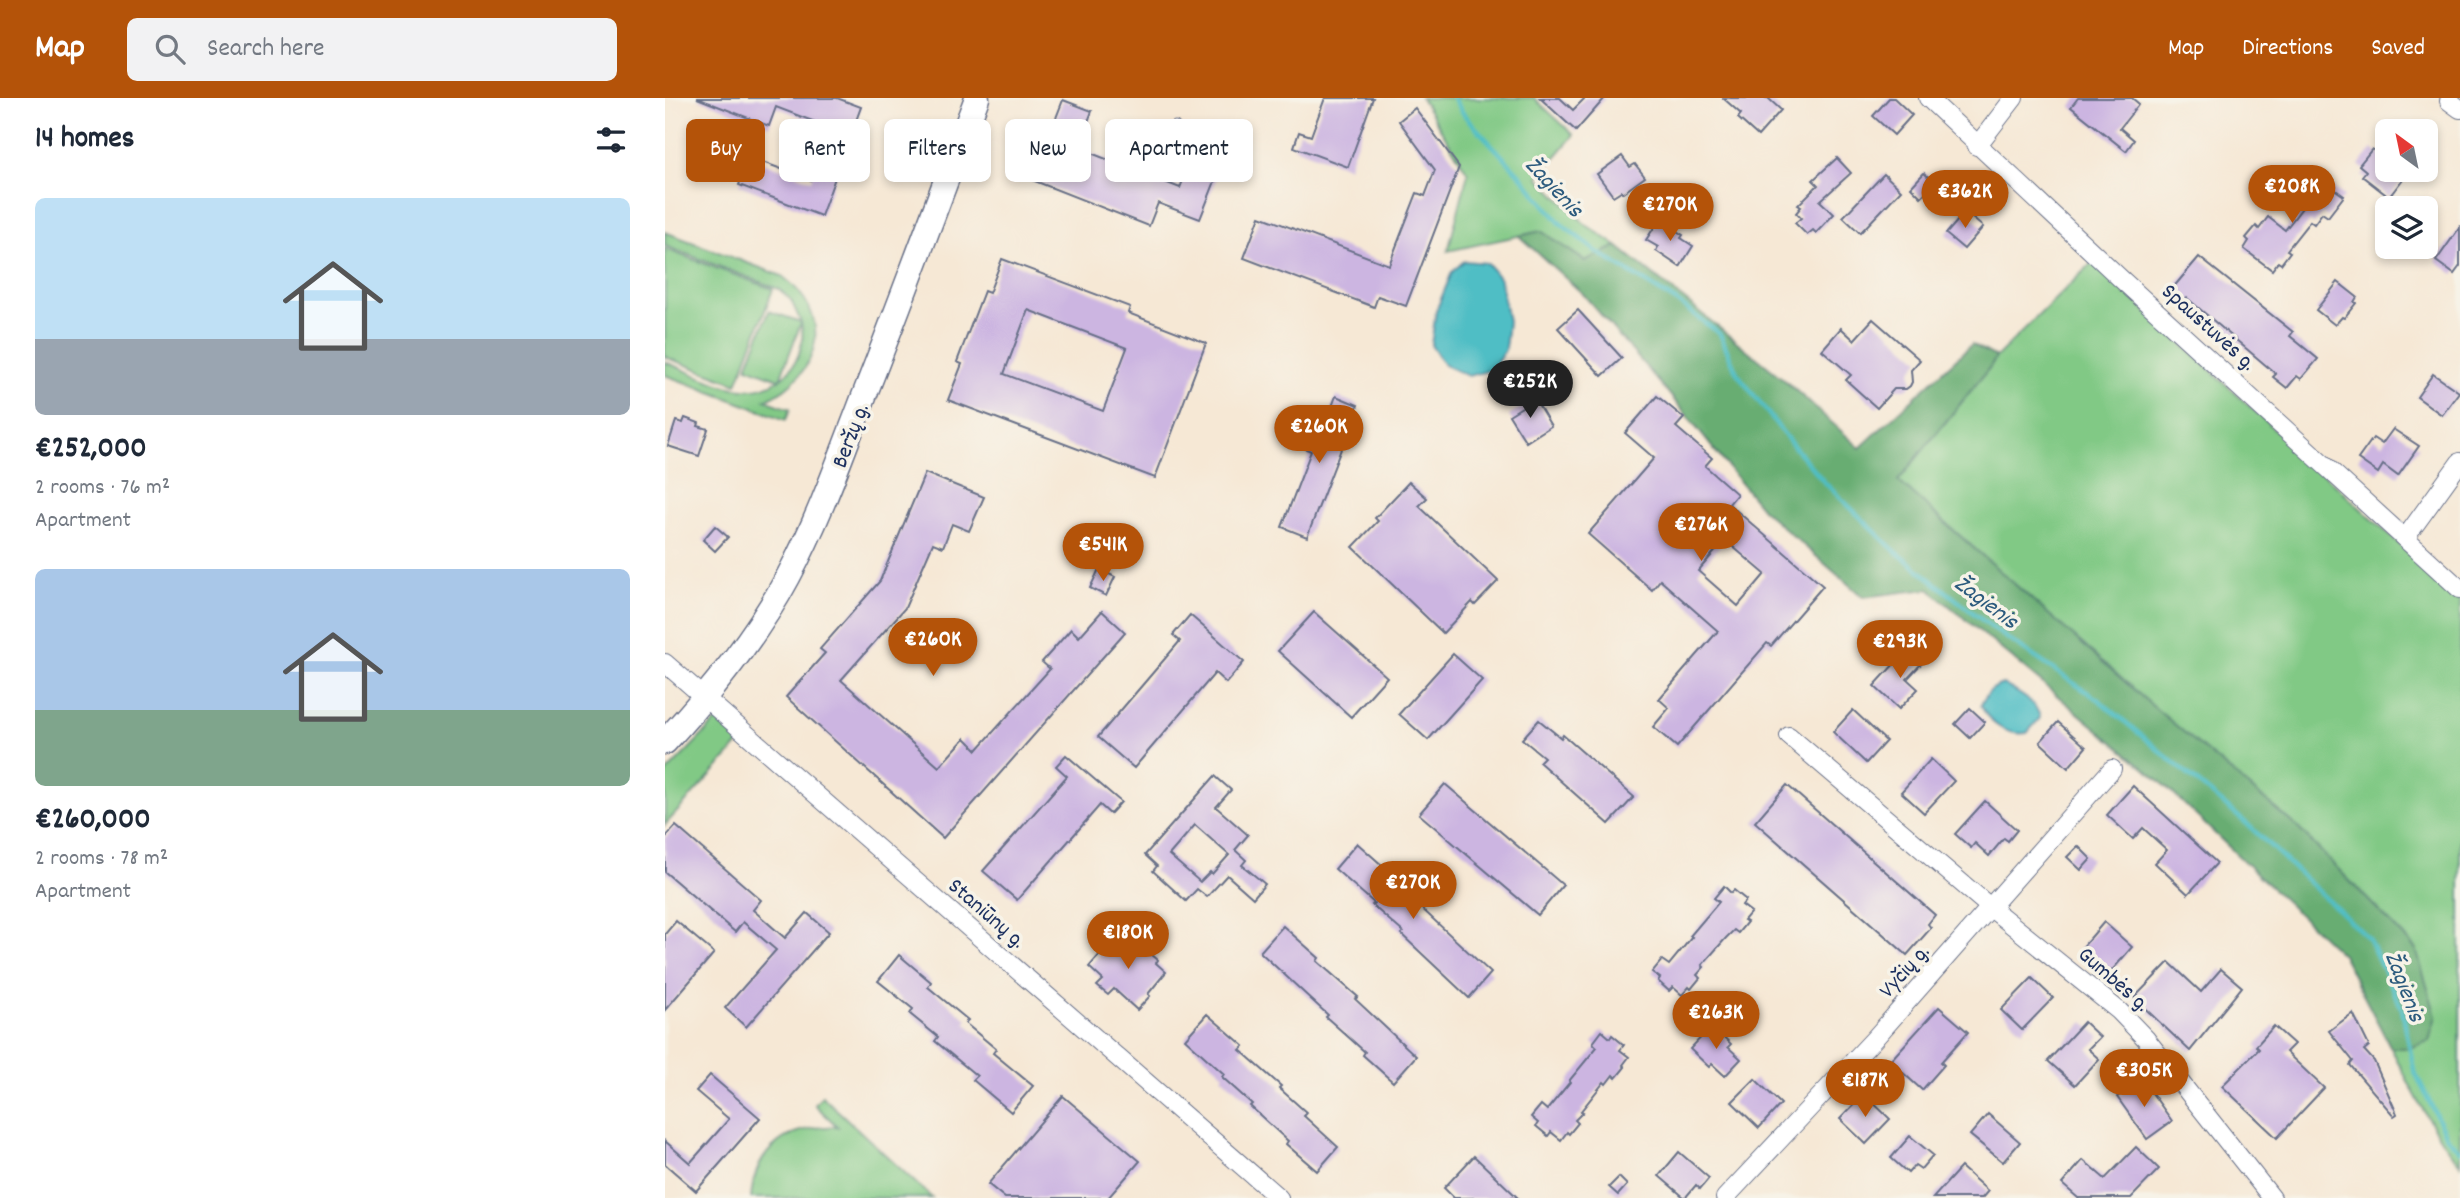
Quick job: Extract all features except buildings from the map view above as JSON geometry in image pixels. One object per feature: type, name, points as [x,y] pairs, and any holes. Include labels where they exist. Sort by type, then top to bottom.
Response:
[{"type":"main road","name":"Beržų g.","points":[[665,742],[704,697],[762,620],[788,577],[818,516],[977,98]]},
{"type":"street","name":"Spaustuvės g.","points":[[1928,98],[2460,589]]},
{"type":"street","points":[[1977,146],[2014,98]]},
{"type":"street","points":[[2406,537],[2460,462]]},
{"type":"street","name":"Staniūnų g.","points":[[665,663],[1279,1198]]},
{"type":"street","name":"Gumbės g.","points":[[1789,736],[1991,908],[2119,1010],[2272,1198]]},
{"type":"street","name":"Vyčių g.","points":[[1725,1198],[1875,1038],[2112,769]]},
{"type":"green space","points":[[1421,98],[1534,98],[1574,135],[1538,177],[1585,224],[1617,246],[1585,261],[1541,231],[1448,251],[1468,173]]},
{"type":"green space","points":[[1541,231],[1585,261],[1617,246],[1782,378],[1860,448],[1972,344],[1996,357],[1898,481],[2149,703],[2297,827],[2416,949],[2436,1016],[2429,1041],[2409,1048],[2391,1048],[2343,956],[2161,782],[1929,589],[1863,597],[1762,509],[1666,390],[1583,294],[1519,236]]},
{"type":"green space","points":[[665,232],[782,276],[799,291],[815,326],[815,343],[810,360],[785,389],[765,400],[790,409],[786,420],[665,375],[665,362],[722,385],[752,389],[766,386],[779,379],[747,367],[769,311],[801,322],[791,300],[779,289],[665,246]],"holes":[[[801,323],[799,354],[791,368],[780,379]]]},
{"type":"green space","points":[[665,249],[773,289],[737,384],[665,357]]},
{"type":"green space","points":[[2093,262],[2460,600],[2460,1164],[2431,1123],[2391,1048],[2409,1048],[2416,949],[2297,827],[2149,703],[1898,481],[1996,357]]},
{"type":"green space","points":[[716,721],[741,742],[665,825],[665,774]]},
{"type":"green space","points":[[822,1096],[932,1198],[751,1198],[760,1165],[778,1143],[805,1130],[838,1127],[815,1105]]},
{"type":"water","points":[[1464,261],[1487,263],[1500,279],[1508,321],[1505,350],[1492,370],[1468,376],[1444,365],[1431,345],[1436,311],[1452,272]]},
{"type":"water","points":[[2003,684],[2025,698],[2038,712],[2040,718],[2027,733],[2013,733],[1999,727],[1984,712],[1981,705],[1989,692]]},
{"type":"waterway","name":"Žagienis","points":[[1453,98],[1465,116],[1560,223],[1597,252],[1677,302],[1720,334],[1737,373],[1790,442],[1825,483],[1895,551],[1996,631],[2099,700],[2246,823],[2368,938],[2402,1009],[2414,1070],[2446,1136],[2460,1151]]}]
